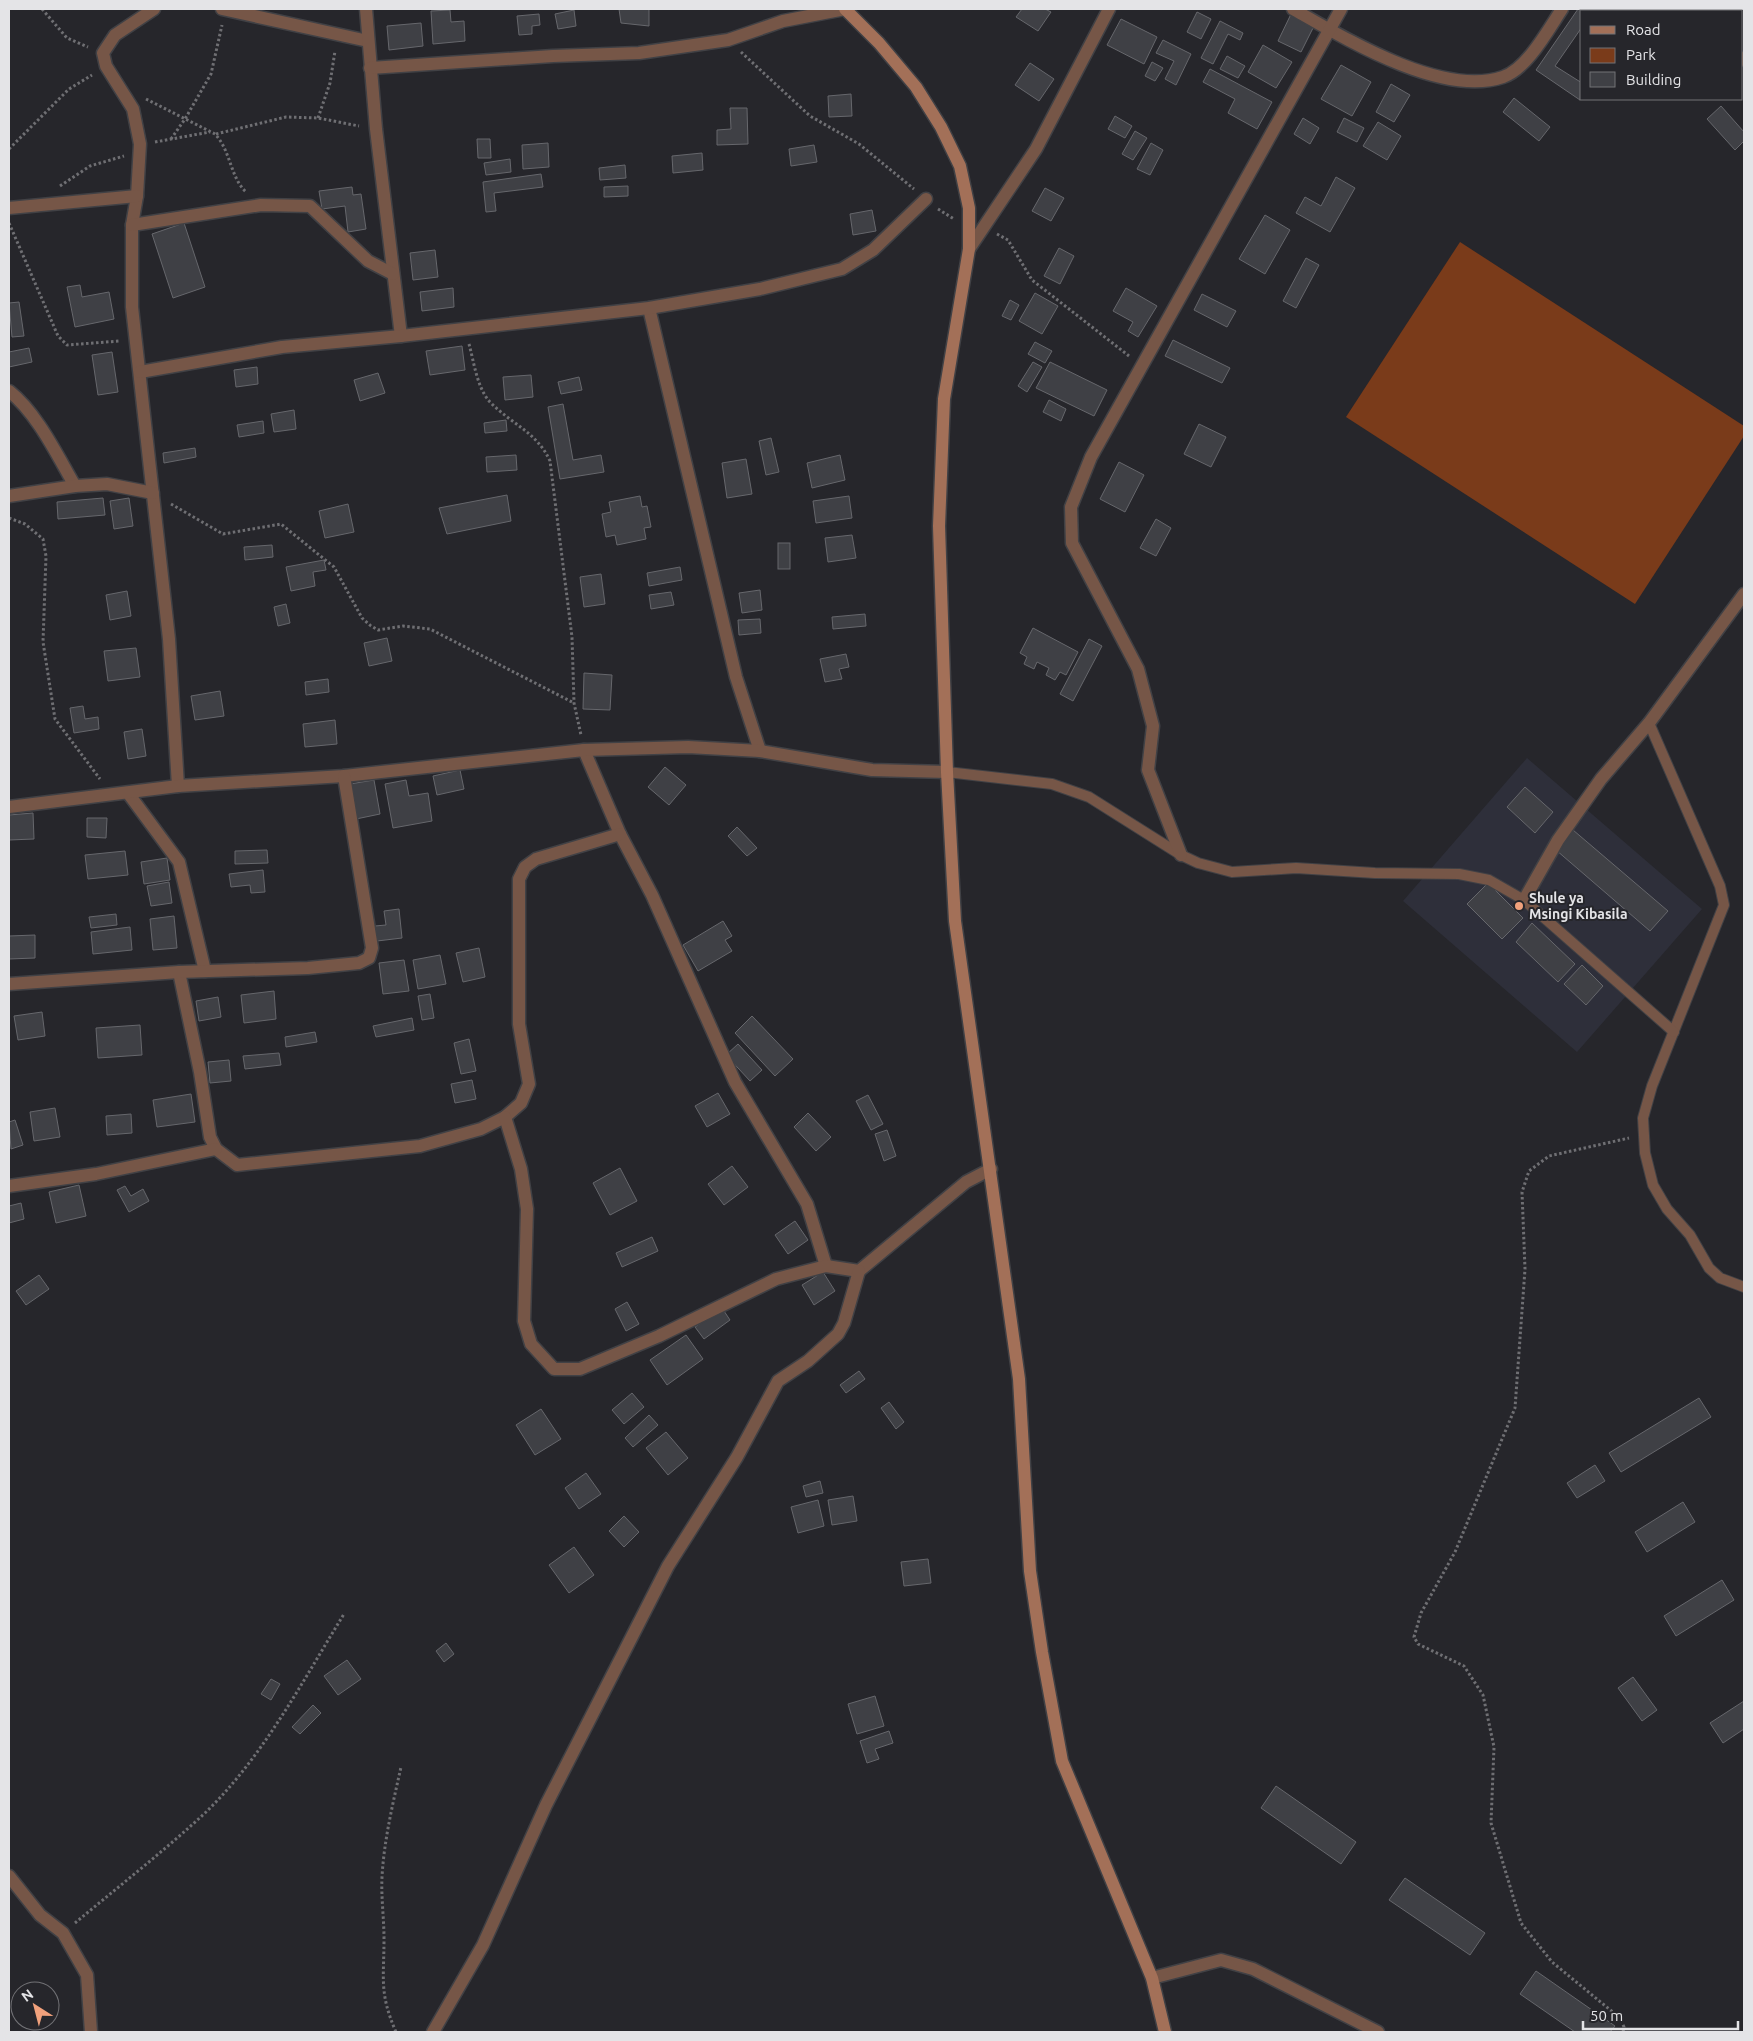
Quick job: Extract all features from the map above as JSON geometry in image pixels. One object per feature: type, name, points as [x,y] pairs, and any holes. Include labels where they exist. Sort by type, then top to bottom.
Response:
[{"type":"main road","points":[[845,9],[878,43],[916,87],[941,127],[960,166],[969,208],[969,249],[944,399],[939,526],[947,772],[955,921],[1019,1379],[1030,1570],[1042,1652],[1062,1762],[1152,1978],[1165,2032]]},
{"type":"street","points":[[154,9],[114,35],[103,53],[106,66],[133,109],[140,148],[137,196],[132,225],[132,307],[169,638],[178,786]]},
{"type":"street","points":[[224,9],[368,41]]},
{"type":"street","points":[[366,9],[376,130],[401,336]]},
{"type":"street","points":[[370,68],[553,56],[639,53],[728,40],[783,21],[845,9]]},
{"type":"street","points":[[969,249],[1036,149],[1109,9]]},
{"type":"street","points":[[1293,9],[1330,30],[1423,73],[1472,81],[1503,77],[1526,61],[1562,9]]},
{"type":"street","points":[[1181,855],[1148,770],[1153,726],[1138,669],[1072,543],[1071,507],[1091,457],[1341,9]]},
{"type":"street","points":[[9,208],[137,196]]},
{"type":"street","points":[[140,372],[217,360],[282,347],[401,336],[649,308],[760,288],[842,268],[873,250],[926,199]]},
{"type":"street","points":[[132,225],[261,205],[310,206],[368,260],[393,274]]},
{"type":"street","points":[[649,308],[736,677],[760,751]]},
{"type":"street","points":[[9,391],[16,396],[49,440],[74,486]]},
{"type":"street","points":[[9,496],[74,486],[107,484],[154,494]]},
{"type":"street","points":[[1524,900],[1558,840],[1601,779],[1649,724],[1744,594]]},
{"type":"street","points":[[9,807],[178,786],[344,776],[584,750],[688,747],[760,751],[872,770],[947,772]]},
{"type":"street","points":[[584,750],[620,834],[652,894],[735,1082],[807,1204],[826,1266]]},
{"type":"street","points":[[9,984],[179,972],[308,968],[359,963],[370,958],[372,948],[344,776]]},
{"type":"street","points":[[128,793],[179,862],[206,971]]},
{"type":"street","points":[[179,972],[200,1072],[210,1137],[216,1149],[237,1165],[300,1160],[420,1146],[481,1129],[504,1117],[522,1103],[529,1084],[519,1024],[519,879],[525,867],[536,859],[620,834]]},
{"type":"street","points":[[504,1117],[521,1169],[527,1209],[524,1321],[531,1344],[554,1368],[580,1369],[659,1336],[776,1279],[826,1266],[859,1271]]},
{"type":"street","points":[[9,1186],[96,1174],[216,1149]]},
{"type":"street","points":[[433,2032],[483,1945],[546,1805],[668,1566],[737,1457],[778,1381],[822,1350],[838,1334],[844,1323],[859,1271],[966,1182],[991,1169]]},
{"type":"street","points":[[9,1876],[40,1915],[63,1933],[87,1975],[91,2032]]},
{"type":"street","points":[[1152,1978],[1221,1960],[1253,1969],[1378,2032]]},
{"type":"lane","points":[[1649,724],[1720,886],[1724,905],[1652,1086],[1643,1118],[1645,1154],[1653,1185],[1667,1209],[1690,1235],[1709,1268],[1720,1278],[1744,1287]]},
{"type":"lane","points":[[947,772],[1052,784],[1089,797],[1181,855],[1198,863],[1232,872],[1296,868],[1375,873],[1459,874],[1489,880],[1524,900],[1674,1032]]},
{"type":"path","points":[[42,9],[67,38],[103,53]]},
{"type":"path","points":[[171,139],[211,74],[224,9]]},
{"type":"path","points":[[318,118],[330,83],[338,35]]},
{"type":"path","points":[[728,40],[810,116],[860,144],[926,199],[969,230]]},
{"type":"path","points":[[9,149],[69,90],[106,66]]},
{"type":"path","points":[[122,90],[215,134],[223,143],[240,186],[261,205]]},
{"type":"path","points":[[215,134],[286,118],[318,118],[376,130]]},
{"type":"path","points":[[37,205],[90,166],[171,139],[211,132]]},
{"type":"path","points":[[9,222],[58,336],[67,345],[119,341],[137,346]]},
{"type":"path","points":[[984,227],[1008,240],[1032,280],[1142,366]]},
{"type":"path","points":[[465,329],[481,388],[490,402],[543,445],[550,461],[572,637],[574,703],[584,750]]},
{"type":"path","points":[[154,494],[223,534],[281,524],[334,567],[362,618],[371,626],[378,630],[403,626],[430,629],[574,703]]},
{"type":"path","points":[[9,518],[25,524],[42,539],[46,556],[43,642],[55,719],[112,794]]},
{"type":"path","points":[[1623,2032],[1624,2027],[1620,2018],[1552,1962],[1521,1923],[1492,1823],[1494,1747],[1483,1695],[1464,1666],[1418,1644],[1414,1637],[1421,1613],[1455,1552],[1515,1408],[1525,1269],[1522,1192],[1529,1171],[1549,1156],[1644,1135]]},
{"type":"path","points":[[63,1933],[206,1812],[237,1777],[277,1723],[344,1614]]},
{"type":"path","points":[[396,2032],[386,2008],[382,1990],[384,1938],[382,1878],[388,1832],[401,1767]]},
{"type":"shaded area","points":[[1527,758],[1702,909],[1577,1052],[1403,901]]},
{"type":"green space","points":[[1460,242],[1744,426],[1744,436],[1635,604],[1346,417]]},
{"type":"building","points":[[619,9],[649,9],[649,26],[621,23]]},
{"type":"building","points":[[1022,9],[1045,9],[1051,12],[1038,31],[1016,17]]},
{"type":"building","points":[[1578,9],[1612,10],[1580,10],[1580,30],[1555,66],[1580,82],[1580,100],[1536,70]]},
{"type":"building","points":[[450,10],[451,22],[464,21],[465,41],[433,44],[431,11]]},
{"type":"building","points":[[574,10],[576,26],[558,29],[555,14]]},
{"type":"building","points":[[1197,12],[1211,19],[1201,39],[1187,32]]},
{"type":"building","points":[[1292,12],[1315,24],[1301,52],[1278,41]]},
{"type":"building","points":[[539,14],[540,25],[532,26],[532,34],[519,35],[517,16]]},
{"type":"building","points":[[1121,19],[1157,37],[1144,64],[1107,45]]},
{"type":"building","points":[[1220,21],[1243,33],[1240,40],[1228,34],[1213,64],[1201,58]]},
{"type":"building","points":[[421,23],[423,46],[389,50],[387,26]]},
{"type":"building","points":[[1163,40],[1191,54],[1176,85],[1165,79],[1174,61],[1156,53]]},
{"type":"building","points":[[1263,45],[1292,62],[1276,88],[1248,72]]},
{"type":"building","points":[[1227,56],[1245,66],[1238,78],[1220,69]]},
{"type":"building","points":[[1152,62],[1163,68],[1155,81],[1145,76]]},
{"type":"building","points":[[1030,63],[1054,79],[1039,101],[1015,85]]},
{"type":"building","points":[[1341,65],[1371,82],[1352,116],[1321,99]]},
{"type":"building","points":[[1210,69],[1272,102],[1257,129],[1228,113],[1235,99],[1203,82]]},
{"type":"building","points":[[1391,84],[1410,95],[1394,122],[1376,112]]},
{"type":"building","points":[[851,94],[852,116],[829,117],[828,96]]},
{"type":"building","points":[[1514,98],[1550,127],[1539,141],[1503,112]]},
{"type":"building","points":[[1721,106],[1744,132],[1744,141],[1735,150],[1707,119]]},
{"type":"building","points":[[730,108],[747,108],[748,144],[717,145],[717,130],[731,129]]},
{"type":"building","points":[[1115,116],[1132,126],[1125,138],[1108,129]]},
{"type":"building","points":[[1303,118],[1319,128],[1310,144],[1294,134]]},
{"type":"building","points":[[1344,118],[1364,128],[1357,142],[1337,132]]},
{"type":"building","points":[[1378,122],[1401,136],[1387,160],[1363,146]]},
{"type":"building","points":[[1135,131],[1147,138],[1133,160],[1122,154]]},
{"type":"building","points":[[477,139],[490,139],[491,158],[478,158]]},
{"type":"building","points":[[548,143],[549,167],[523,169],[522,145]]},
{"type":"building","points":[[1151,143],[1163,150],[1150,175],[1137,169]]},
{"type":"building","points":[[814,145],[817,162],[791,166],[789,149]]},
{"type":"building","points":[[702,153],[703,170],[673,173],[672,156]]},
{"type":"building","points":[[510,159],[511,172],[486,175],[484,163]]},
{"type":"building","points":[[625,165],[626,178],[600,180],[599,168]]},
{"type":"building","points":[[541,174],[543,187],[494,193],[496,211],[486,212],[483,182]]},
{"type":"building","points":[[1336,177],[1355,188],[1330,232],[1296,213],[1305,197],[1321,206]]},
{"type":"building","points":[[628,186],[628,196],[604,197],[604,187]]},
{"type":"building","points":[[352,187],[353,195],[361,194],[366,229],[348,232],[345,206],[322,209],[319,191]]},
{"type":"building","points":[[1045,188],[1064,198],[1051,221],[1032,211]]},
{"type":"building","points":[[872,210],[876,231],[853,235],[850,214]]},
{"type":"building","points":[[1265,215],[1290,230],[1265,274],[1239,259]]},
{"type":"building","points":[[184,223],[205,287],[173,298],[152,234]]},
{"type":"building","points":[[1059,248],[1074,256],[1060,284],[1044,276]]},
{"type":"building","points":[[435,250],[438,277],[413,280],[410,253]]},
{"type":"building","points":[[1306,258],[1319,265],[1296,308],[1283,301]]},
{"type":"building","points":[[80,285],[82,297],[109,292],[114,319],[75,327],[67,287]]},
{"type":"building","points":[[453,288],[454,307],[422,311],[420,292]]},
{"type":"building","points":[[1126,288],[1157,306],[1138,337],[1128,331],[1133,322],[1113,311]]},
{"type":"building","points":[[1035,293],[1058,306],[1042,334],[1019,321]]},
{"type":"building","points":[[1202,294],[1236,311],[1227,327],[1194,310]]},
{"type":"building","points":[[1010,300],[1019,305],[1011,320],[1002,316]]},
{"type":"building","points":[[19,302],[24,336],[12,337],[9,303]]},
{"type":"building","points":[[1173,340],[1230,368],[1222,383],[1165,356]]},
{"type":"building","points":[[1035,342],[1052,351],[1045,363],[1028,354]]},
{"type":"building","points":[[462,346],[465,370],[430,375],[426,351]]},
{"type":"building","points":[[29,348],[32,362],[9,367],[9,352]]},
{"type":"building","points":[[112,352],[118,392],[98,395],[92,355]]},
{"type":"building","points":[[1033,362],[1042,367],[1027,392],[1018,386]]},
{"type":"building","points":[[1050,362],[1107,390],[1094,416],[1036,388]]},
{"type":"building","points":[[257,367],[258,384],[236,387],[234,370]]},
{"type":"building","points":[[378,373],[385,393],[360,401],[354,380]]},
{"type":"building","points":[[531,375],[533,397],[505,400],[503,377]]},
{"type":"building","points":[[579,377],[582,390],[561,394],[558,382]]},
{"type":"building","points":[[1049,400],[1066,409],[1061,421],[1043,412]]},
{"type":"building","points":[[563,404],[573,460],[601,455],[604,472],[560,479],[548,407]]},
{"type":"building","points":[[294,410],[296,429],[274,432],[271,414]]},
{"type":"building","points":[[506,420],[507,431],[485,433],[484,423]]},
{"type":"building","points":[[263,421],[264,433],[239,437],[237,425]]},
{"type":"building","points":[[1199,424],[1226,437],[1211,467],[1184,454]]},
{"type":"building","points":[[771,438],[779,472],[766,475],[759,441]]},
{"type":"building","points":[[195,448],[196,457],[164,463],[163,453]]},
{"type":"building","points":[[516,455],[517,470],[487,472],[486,457]]},
{"type":"building","points":[[840,455],[845,480],[812,488],[807,463]]},
{"type":"building","points":[[746,459],[752,494],[727,498],[722,463]]},
{"type":"building","points":[[1119,462],[1144,475],[1125,512],[1100,499]]},
{"type":"building","points":[[507,495],[511,521],[447,534],[439,508]]},
{"type":"building","points":[[640,496],[642,507],[647,506],[651,527],[644,528],[646,539],[617,545],[615,535],[606,537],[602,514],[611,512],[609,502]]},
{"type":"building","points":[[849,496],[852,518],[816,523],[813,501]]},
{"type":"building","points":[[103,498],[105,515],[58,519],[57,502]]},
{"type":"building","points":[[129,498],[133,526],[114,529],[110,501]]},
{"type":"building","points":[[348,504],[354,532],[325,538],[319,511]]},
{"type":"building","points":[[1156,519],[1171,528],[1156,556],[1140,548]]},
{"type":"building","points":[[852,535],[856,558],[828,562],[825,538]]},
{"type":"building","points":[[778,543],[790,543],[790,569],[778,569]]},
{"type":"building","points":[[272,545],[273,557],[245,560],[244,547]]},
{"type":"building","points":[[324,560],[326,570],[313,572],[315,586],[291,591],[286,567]]},
{"type":"building","points":[[680,567],[682,580],[649,586],[647,573]]},
{"type":"building","points":[[601,574],[605,604],[584,607],[580,577]]},
{"type":"building","points":[[760,590],[762,610],[742,613],[739,593]]},
{"type":"building","points":[[127,591],[131,616],[110,620],[106,595]]},
{"type":"building","points":[[671,592],[674,605],[651,609],[649,595]]},
{"type":"building","points":[[286,604],[290,623],[278,626],[274,607]]},
{"type":"building","points":[[865,614],[866,626],[833,629],[832,617]]},
{"type":"building","points":[[760,619],[761,633],[739,635],[738,620]]},
{"type":"building","points":[[1033,628],[1078,652],[1066,675],[1060,672],[1055,680],[1046,675],[1049,668],[1037,662],[1034,669],[1024,664],[1027,657],[1020,653]]},
{"type":"building","points":[[387,638],[392,661],[369,666],[364,643]]},
{"type":"building","points":[[1089,639],[1102,646],[1073,701],[1060,694]]},
{"type":"building","points":[[136,648],[140,677],[108,681],[104,651]]},
{"type":"building","points":[[846,654],[849,667],[839,669],[842,679],[825,682],[820,659]]},
{"type":"building","points":[[584,673],[612,675],[610,710],[583,709]]},
{"type":"building","points":[[328,679],[329,692],[306,695],[305,682]]},
{"type":"building","points":[[220,691],[224,716],[195,720],[191,696]]},
{"type":"building","points":[[83,706],[85,719],[98,717],[99,729],[74,733],[70,708]]},
{"type":"building","points":[[335,720],[337,744],[305,747],[303,724]]},
{"type":"building","points":[[142,729],[146,756],[128,759],[124,732]]},
{"type":"building","points":[[665,767],[686,785],[669,805],[648,787]]},
{"type":"building","points":[[460,770],[464,789],[437,795],[433,776]]},
{"type":"building","points":[[374,780],[380,814],[356,819],[350,784]]},
{"type":"building","points":[[406,780],[409,796],[428,793],[432,821],[393,828],[385,784]]},
{"type":"building","points":[[1525,787],[1553,812],[1535,833],[1507,807]]},
{"type":"building","points":[[33,813],[34,839],[9,840],[9,815]]},
{"type":"building","points":[[87,818],[107,818],[106,838],[87,837]]},
{"type":"building","points":[[737,827],[757,848],[747,856],[728,836]]},
{"type":"building","points":[[1573,830],[1668,911],[1650,931],[1556,850]]},
{"type":"building","points":[[267,850],[268,863],[235,864],[235,851]]},
{"type":"building","points":[[125,851],[128,875],[88,879],[85,855]]},
{"type":"building","points":[[167,858],[170,880],[144,884],[141,862]]},
{"type":"building","points":[[263,870],[265,892],[251,893],[250,885],[231,887],[229,874]]},
{"type":"building","points":[[169,882],[172,903],[151,906],[147,886]]},
{"type":"building","points":[[1488,883],[1523,918],[1502,939],[1467,904]]},
{"type":"building","points":[[399,909],[402,938],[377,941],[375,926],[386,925],[384,911]]},
{"type":"building","points":[[116,914],[117,925],[91,928],[89,917]]},
{"type":"building","points":[[174,916],[177,948],[153,950],[150,919]]},
{"type":"building","points":[[723,921],[732,936],[725,940],[732,951],[698,971],[683,945]]},
{"type":"building","points":[[1532,923],[1575,964],[1558,982],[1516,942]]},
{"type":"building","points":[[130,927],[132,950],[93,954],[91,932]]},
{"type":"building","points":[[35,935],[35,958],[9,959],[9,936]]},
{"type":"building","points":[[479,948],[485,977],[463,982],[456,953]]},
{"type":"building","points":[[440,955],[446,984],[418,989],[413,960]]},
{"type":"building","points":[[404,960],[409,991],[383,994],[379,963]]},
{"type":"building","points":[[1582,965],[1603,986],[1586,1005],[1564,984]]},
{"type":"building","points":[[274,991],[276,1019],[244,1023],[241,995]]},
{"type":"building","points":[[430,994],[434,1018],[422,1020],[418,996]]},
{"type":"building","points":[[218,997],[221,1017],[199,1021],[196,1001]]},
{"type":"building","points":[[42,1012],[45,1036],[18,1040],[14,1016]]},
{"type":"building","points":[[752,1016],[793,1059],[775,1076],[735,1033]]},
{"type":"building","points":[[412,1018],[414,1030],[376,1037],[373,1026]]},
{"type":"building","points":[[140,1025],[142,1055],[98,1058],[96,1028]]},
{"type":"building","points":[[315,1032],[317,1042],[286,1047],[285,1037]]},
{"type":"building","points":[[469,1039],[476,1071],[461,1074],[454,1043]]},
{"type":"building","points":[[738,1044],[762,1070],[750,1081],[726,1055]]},
{"type":"building","points":[[279,1053],[281,1065],[245,1069],[243,1056]]},
{"type":"building","points":[[229,1060],[231,1081],[210,1083],[208,1062]]},
{"type":"building","points":[[472,1080],[476,1099],[455,1103],[451,1084]]},
{"type":"building","points":[[718,1093],[730,1114],[707,1127],[695,1106]]},
{"type":"building","points":[[191,1094],[195,1122],[157,1127],[153,1100]]},
{"type":"building","points":[[868,1095],[883,1124],[871,1130],[856,1101]]},
{"type":"building","points":[[55,1108],[60,1137],[34,1141],[30,1112]]},
{"type":"building","points":[[808,1113],[831,1137],[816,1151],[794,1127]]},
{"type":"building","points":[[131,1114],[132,1133],[107,1135],[106,1116]]},
{"type":"building","points":[[15,1120],[23,1145],[11,1149],[9,1122]]},
{"type":"building","points":[[887,1130],[896,1156],[884,1161],[875,1134]]},
{"type":"building","points":[[732,1166],[748,1187],[724,1205],[708,1184]]},
{"type":"building","points":[[620,1168],[637,1201],[610,1215],[593,1183]]},
{"type":"building","points":[[79,1185],[86,1216],[56,1223],[49,1192]]},
{"type":"building","points":[[125,1186],[131,1196],[143,1189],[149,1201],[129,1212],[117,1190]]},
{"type":"building","points":[[21,1203],[24,1219],[9,1223],[9,1206]]},
{"type":"building","points":[[795,1221],[808,1240],[788,1254],[775,1235]]},
{"type":"building","points":[[652,1237],[658,1251],[622,1267],[616,1253]]},
{"type":"building","points":[[823,1272],[835,1291],[814,1305],[802,1285]]},
{"type":"building","points":[[39,1275],[49,1289],[26,1305],[16,1291]]},
{"type":"building","points":[[627,1302],[639,1324],[626,1331],[615,1309]]},
{"type":"building","points":[[722,1308],[730,1320],[704,1339],[695,1327]]},
{"type":"building","points":[[686,1335],[703,1359],[667,1385],[650,1360]]},
{"type":"building","points":[[859,1371],[865,1379],[846,1393],[840,1385]]},
{"type":"building","points":[[632,1393],[644,1407],[624,1424],[612,1410]]},
{"type":"building","points":[[1699,1398],[1711,1417],[1621,1472],[1609,1453]]},
{"type":"building","points":[[889,1402],[904,1422],[896,1429],[881,1408]]},
{"type":"building","points":[[541,1409],[561,1439],[535,1455],[516,1425]]},
{"type":"building","points":[[649,1415],[658,1425],[633,1447],[625,1438]]},
{"type":"building","points":[[666,1432],[688,1458],[668,1475],[646,1448]]},
{"type":"building","points":[[1595,1465],[1605,1481],[1577,1498],[1567,1483]]},
{"type":"building","points":[[586,1473],[601,1494],[579,1509],[565,1488]]},
{"type":"building","points":[[820,1481],[823,1493],[806,1497],[803,1486]]},
{"type":"building","points":[[853,1496],[857,1521],[832,1525],[828,1500]]},
{"type":"building","points":[[818,1500],[824,1526],[798,1533],[791,1507]]},
{"type":"building","points":[[1683,1502],[1695,1522],[1647,1552],[1635,1532]]},
{"type":"building","points":[[624,1516],[639,1532],[624,1547],[609,1531]]},
{"type":"building","points":[[574,1547],[594,1575],[569,1593],[549,1565]]},
{"type":"building","points":[[928,1559],[931,1583],[904,1586],[901,1562]]},
{"type":"building","points":[[1722,1580],[1734,1600],[1676,1636],[1664,1616]]},
{"type":"building","points":[[446,1643],[454,1654],[444,1662],[436,1651]]},
{"type":"building","points":[[347,1660],[361,1679],[338,1695],[324,1676]]},
{"type":"building","points":[[1633,1677],[1657,1710],[1642,1721],[1618,1688]]},
{"type":"building","points":[[271,1679],[280,1684],[271,1700],[261,1694]]},
{"type":"building","points":[[875,1696],[884,1726],[857,1734],[848,1704]]},
{"type":"building","points":[[1744,1701],[1744,1729],[1723,1743],[1710,1723]]},
{"type":"building","points":[[313,1705],[321,1713],[300,1734],[292,1727]]},
{"type":"building","points":[[889,1731],[893,1743],[875,1749],[879,1759],[867,1763],[860,1741]]},
{"type":"building","points":[[1276,1786],[1356,1842],[1341,1864],[1261,1808]]},
{"type":"building","points":[[1405,1878],[1485,1933],[1470,1955],[1389,1900]]},
{"type":"building","points":[[1536,1971],[1615,2026],[1610,2032],[1575,2032],[1520,1994]]},
{"type":"place","name":"Shule ya Msingi Kibasila","points":[[1519,906]]}]
